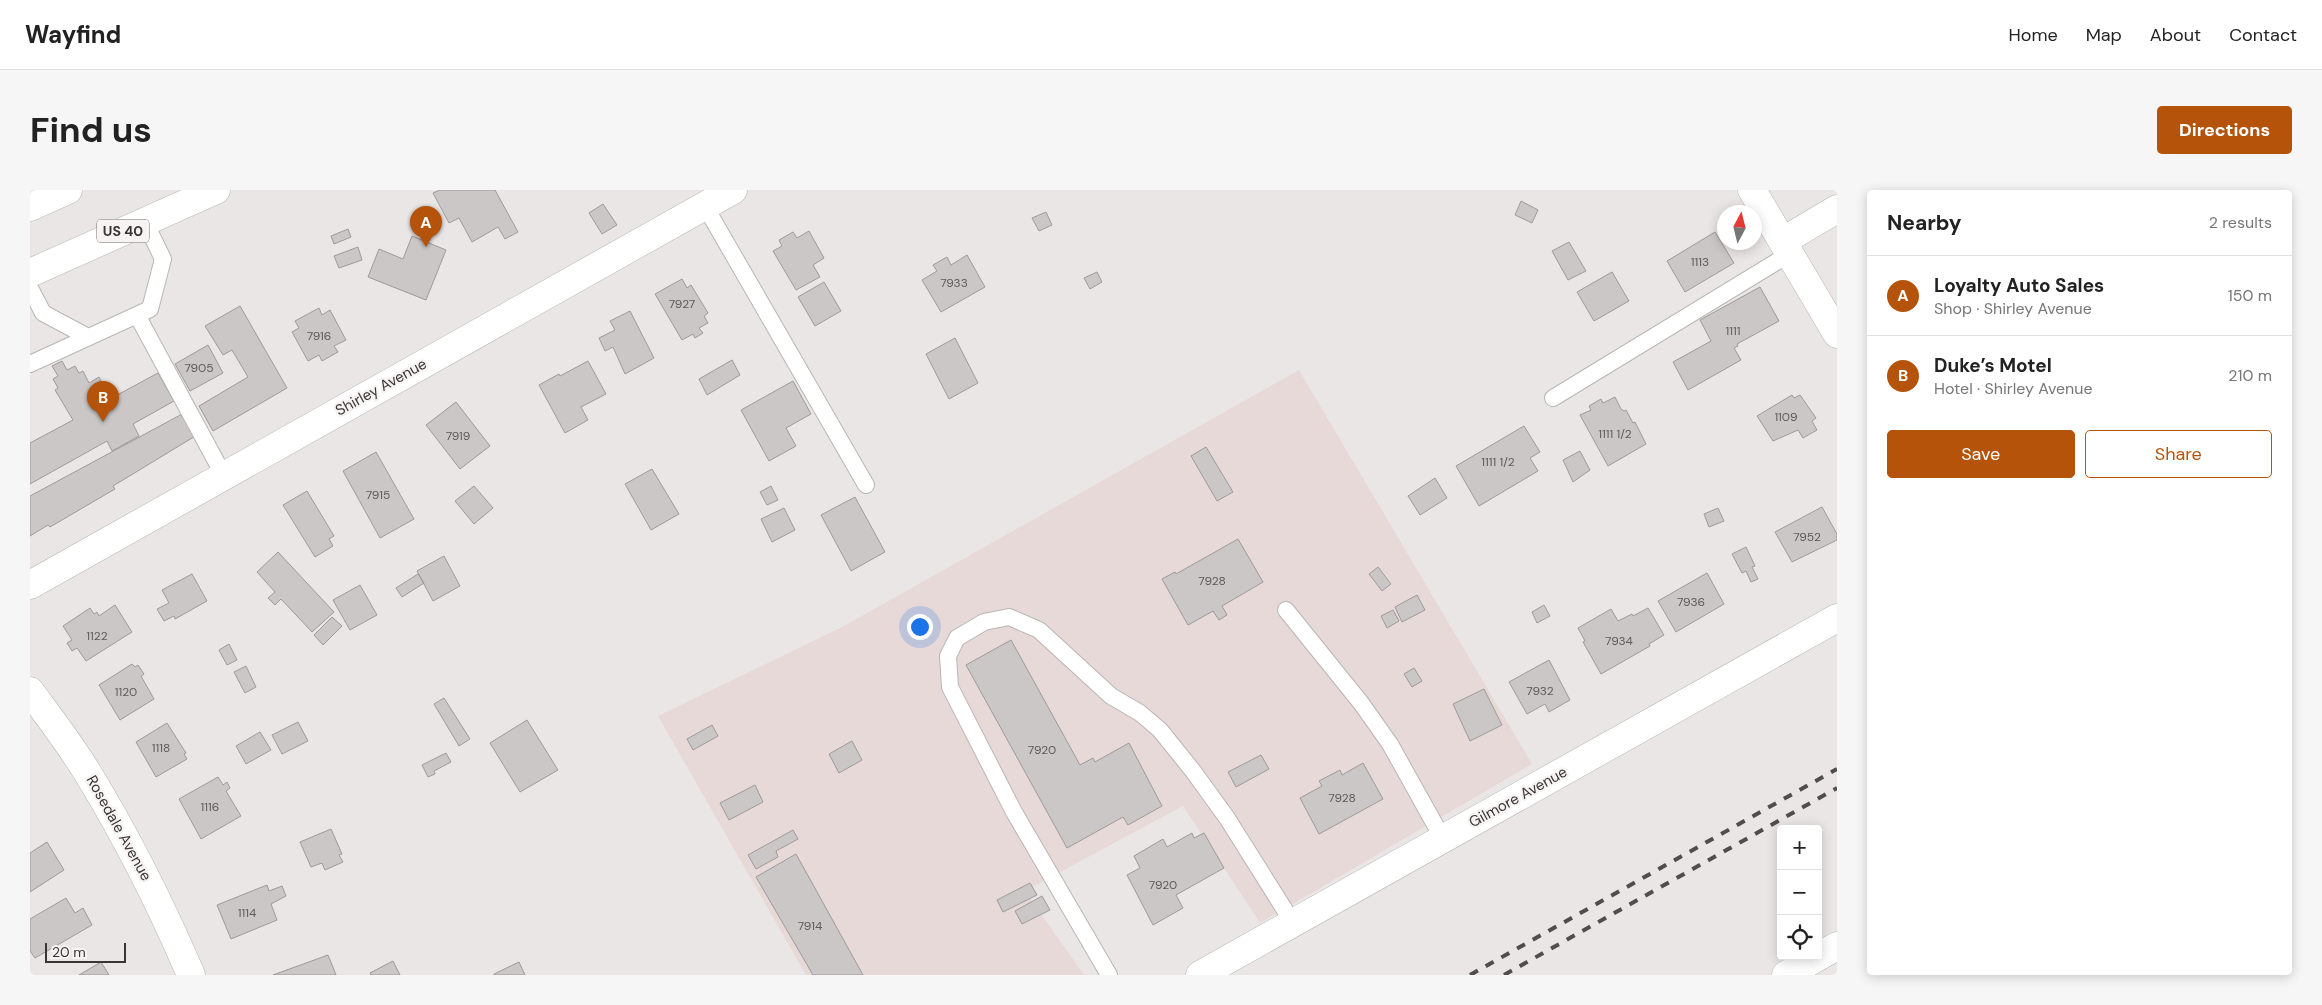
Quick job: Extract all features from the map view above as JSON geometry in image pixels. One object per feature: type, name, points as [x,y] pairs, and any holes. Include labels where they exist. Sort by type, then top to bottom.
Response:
[{"type":"main road","points":[[30,207],[68,190]]},
{"type":"main road","name":"US 40","points":[[30,273],[216,190]]},
{"type":"main road","name":"Shirley Avenue","points":[[30,585],[733,190]]},
{"type":"main road","points":[[1752,190],[1837,334]]},
{"type":"main road","points":[[1787,247],[1837,209]]},
{"type":"main road","name":"Gilmore Avenue","points":[[1200,975],[1837,618]]},
{"type":"main road","name":"Rosedale Avenue","points":[[30,691],[87,771],[125,838],[161,905],[191,975]]},
{"type":"main road","points":[[1786,975],[1837,946]]},
{"type":"lane","points":[[705,206],[866,485]]},
{"type":"lane","points":[[30,364],[150,309],[163,259],[145,222]]},
{"type":"lane","points":[[1553,398],[1787,247]]},
{"type":"lane","points":[[30,288],[43,313],[88,337]]},
{"type":"lane","points":[[137,315],[224,476]]},
{"type":"lane","points":[[1286,610],[1361,703],[1390,744],[1443,839]]},
{"type":"lane","points":[[1110,975],[1014,812],[950,687],[948,656],[957,638],[984,622],[1010,618],[1039,630],[1112,696],[1140,713],[1160,730],[1193,770],[1293,923]]},
{"type":"shaded area","points":[[1299,370],[1532,764],[1260,923],[1183,806],[1025,891],[1084,975],[806,975],[658,716],[844,626]]},
{"type":"building","points":[[440,190],[495,190],[518,232],[505,239],[498,227],[472,242],[459,218],[449,223],[433,193]]},
{"type":"building","points":[[1521,201],[1538,210],[1532,223],[1515,215]]},
{"type":"building","points":[[603,204],[617,225],[602,234],[589,213]]},
{"type":"building","points":[[1046,212],[1052,225],[1039,231],[1032,218]]},
{"type":"building","points":[[348,229],[351,237],[334,244],[331,236]]},
{"type":"building","points":[[809,231],[824,258],[813,265],[820,277],[796,290],[773,251],[782,246],[779,240],[793,232],[797,238]]},
{"type":"building","points":[[1715,232],[1717,235],[1717,250],[1726,250],[1734,263],[1685,292],[1667,261]]},
{"type":"building","points":[[412,236],[446,250],[426,300],[368,277],[379,249],[403,259]]},
{"type":"building","points":[[1569,242],[1586,271],[1568,280],[1552,251]]},
{"type":"building","points":[[358,247],[362,260],[339,268],[334,256]]},
{"type":"building","points":[[967,255],[985,287],[941,312],[922,280],[937,271],[933,265],[947,257],[951,265]]},
{"type":"building","points":[[1097,272],[1102,282],[1090,289],[1084,278]]},
{"type":"building","points":[[1612,272],[1629,301],[1594,321],[1577,292]]},
{"type":"building","points":[[682,279],[687,288],[691,285],[708,313],[704,316],[708,323],[699,328],[703,333],[695,338],[693,334],[682,340],[655,294]]},
{"type":"building","points":[[824,282],[841,311],[815,326],[798,297]]},
{"type":"building","points":[[1760,287],[1779,321],[1737,344],[1738,346],[1734,348],[1741,360],[1688,390],[1673,362],[1711,341],[1700,320]]},
{"type":"building","points":[[240,306],[287,388],[213,431],[199,406],[248,377],[232,350],[223,355],[205,326]]},
{"type":"building","points":[[319,308],[322,315],[330,310],[346,340],[334,346],[338,352],[322,361],[319,355],[308,361],[292,332],[299,328],[295,321]]},
{"type":"building","points":[[630,311],[654,358],[625,374],[613,347],[605,351],[599,338],[615,330],[610,321]]},
{"type":"building","points":[[955,338],[978,383],[949,399],[926,354]]},
{"type":"building","points":[[208,345],[223,373],[190,391],[175,364]]},
{"type":"building","points":[[732,360],[740,375],[707,395],[699,379]]},
{"type":"building","points":[[62,361],[67,370],[75,366],[79,373],[83,371],[89,383],[99,377],[102,383],[99,385],[108,400],[158,373],[174,401],[133,424],[139,436],[112,451],[107,441],[30,484],[30,443],[73,420],[55,390],[58,388],[53,379],[58,376],[52,366]]},
{"type":"building","points":[[588,361],[606,394],[581,407],[588,420],[565,433],[539,385]]},
{"type":"building","points":[[793,381],[811,414],[786,428],[796,446],[769,461],[741,410]]},
{"type":"building","points":[[1792,395],[1794,398],[1800,395],[1816,418],[1812,421],[1817,430],[1803,438],[1798,430],[1773,441],[1757,416]]},
{"type":"building","points":[[1615,397],[1621,409],[1626,410],[1633,423],[1635,422],[1646,444],[1608,466],[1580,415],[1591,410],[1589,406],[1601,399],[1603,403]]},
{"type":"building","points":[[456,402],[490,446],[460,469],[426,425]]},
{"type":"building","points":[[184,413],[197,435],[113,486],[115,489],[50,527],[48,525],[30,536],[30,496]]},
{"type":"building","points":[[1524,426],[1540,452],[1530,458],[1538,471],[1479,506],[1456,466]]},
{"type":"building","points":[[1206,447],[1233,492],[1217,501],[1191,456]]},
{"type":"building","points":[[1580,451],[1590,470],[1573,482],[1563,460]]},
{"type":"building","points":[[376,452],[414,519],[380,538],[343,471]]},
{"type":"building","points":[[652,469],[679,514],[651,530],[625,484]]},
{"type":"building","points":[[1435,478],[1447,498],[1420,515],[1408,496]]},
{"type":"building","points":[[474,486],[493,508],[474,524],[455,501]]},
{"type":"building","points":[[771,486],[778,500],[767,505],[760,492]]},
{"type":"building","points":[[307,491],[334,536],[329,539],[333,546],[315,557],[283,505]]},
{"type":"building","points":[[855,497],[885,552],[851,571],[821,515]]},
{"type":"building","points":[[1822,507],[1837,534],[1837,540],[1792,562],[1775,532]]},
{"type":"building","points":[[784,508],[795,530],[772,542],[761,519]]},
{"type":"building","points":[[1718,508],[1724,521],[1709,527],[1704,514]]},
{"type":"building","points":[[1238,539],[1263,582],[1222,606],[1227,615],[1219,620],[1213,611],[1188,625],[1162,579],[1175,572],[1176,574]]},
{"type":"building","points":[[1746,547],[1755,566],[1752,567],[1758,579],[1751,582],[1746,571],[1742,573],[1732,554]]},
{"type":"building","points":[[278,552],[334,612],[312,632],[281,599],[275,605],[268,598],[275,592],[257,572]]},
{"type":"building","points":[[444,556],[460,586],[433,601],[417,571]]},
{"type":"building","points":[[1378,567],[1391,584],[1382,591],[1369,574]]},
{"type":"building","points":[[1707,573],[1724,604],[1676,632],[1658,601]]},
{"type":"building","points":[[192,574],[207,601],[175,619],[174,616],[164,621],[157,609],[169,603],[162,590]]},
{"type":"building","points":[[418,574],[424,583],[402,597],[396,588]]},
{"type":"building","points":[[360,585],[377,615],[350,630],[333,600]]},
{"type":"building","points":[[1417,595],[1425,610],[1402,622],[1395,607]]},
{"type":"building","points":[[115,605],[132,632],[86,661],[77,648],[72,651],[67,643],[72,640],[63,626],[90,608],[94,614],[97,612],[99,616]]},
{"type":"building","points":[[1544,605],[1550,616],[1537,623],[1532,612]]},
{"type":"building","points":[[1648,608],[1664,635],[1649,644],[1650,646],[1601,674],[1583,642],[1585,641],[1578,628],[1611,609],[1618,621]]},
{"type":"building","points":[[1393,610],[1399,621],[1387,628],[1381,616]]},
{"type":"building","points":[[332,617],[342,626],[323,645],[314,635]]},
{"type":"building","points":[[1011,640],[1080,765],[1093,758],[1095,762],[1129,743],[1162,806],[1128,825],[1123,817],[1067,848],[966,665]]},
{"type":"building","points":[[229,644],[237,660],[227,665],[219,650]]},
{"type":"building","points":[[1549,660],[1570,700],[1549,712],[1545,704],[1527,714],[1509,682]]},
{"type":"building","points":[[132,664],[135,667],[138,665],[144,674],[141,676],[154,699],[120,720],[99,685]]},
{"type":"building","points":[[246,666],[256,687],[245,693],[234,672]]},
{"type":"building","points":[[1414,668],[1422,681],[1412,687],[1404,674]]},
{"type":"building","points":[[1484,689],[1502,725],[1470,741],[1453,704]]},
{"type":"building","points":[[444,698],[470,739],[459,746],[434,704]]},
{"type":"building","points":[[527,720],[558,770],[520,792],[490,743]]},
{"type":"building","points":[[298,722],[308,741],[282,754],[272,735]]},
{"type":"building","points":[[167,723],[186,753],[184,754],[187,759],[156,777],[136,742]]},
{"type":"building","points":[[712,725],[718,736],[693,750],[687,739]]},
{"type":"building","points":[[260,732],[271,750],[246,764],[236,746]]},
{"type":"building","points":[[852,741],[862,760],[839,773],[829,754]]},
{"type":"building","points":[[446,753],[451,762],[434,771],[435,774],[428,777],[422,765]]},
{"type":"building","points":[[1261,755],[1269,769],[1236,787],[1228,772]]},
{"type":"building","points":[[1363,763],[1383,799],[1319,834],[1300,798],[1322,786],[1319,781],[1340,770],[1342,775]]},
{"type":"building","points":[[218,777],[223,785],[227,782],[230,788],[226,791],[241,816],[201,839],[179,799]]},
{"type":"building","points":[[755,785],[763,802],[729,820],[720,803]]},
{"type":"building","points":[[331,829],[342,854],[339,855],[343,862],[325,870],[322,863],[311,867],[300,842]]},
{"type":"building","points":[[793,830],[798,839],[776,851],[778,857],[756,869],[748,855]]},
{"type":"building","points":[[1192,833],[1194,838],[1204,833],[1224,868],[1176,895],[1183,908],[1153,925],[1127,875],[1140,868],[1134,856],[1163,839],[1167,847]]},
{"type":"building","points":[[47,842],[64,870],[30,892],[30,853]]},
{"type":"building","points":[[796,854],[863,975],[813,975],[756,877]]},
{"type":"building","points":[[1030,883],[1037,895],[1003,912],[997,900]]},
{"type":"building","points":[[267,885],[269,891],[282,886],[286,896],[271,904],[277,920],[231,939],[217,905]]},
{"type":"building","points":[[1042,896],[1050,910],[1022,924],[1015,911]]},
{"type":"building","points":[[66,898],[75,913],[83,908],[92,925],[35,958],[30,951],[30,919]]},
{"type":"building","points":[[328,955],[336,975],[273,975]]},
{"type":"building","points":[[393,961],[400,975],[371,975],[370,973]]},
{"type":"building","points":[[101,962],[109,975],[79,975]]},
{"type":"building","points":[[519,962],[525,975],[494,975],[494,974]]},
{"type":"railway","points":[[1470,975],[1837,769]]},
{"type":"railway","points":[[1504,975],[1837,788]]},
{"type":"place","name":"Loyalty Auto Sales","points":[[426,247]]},
{"type":"place","name":"Duke’s Motel","points":[[103,422]]}]
